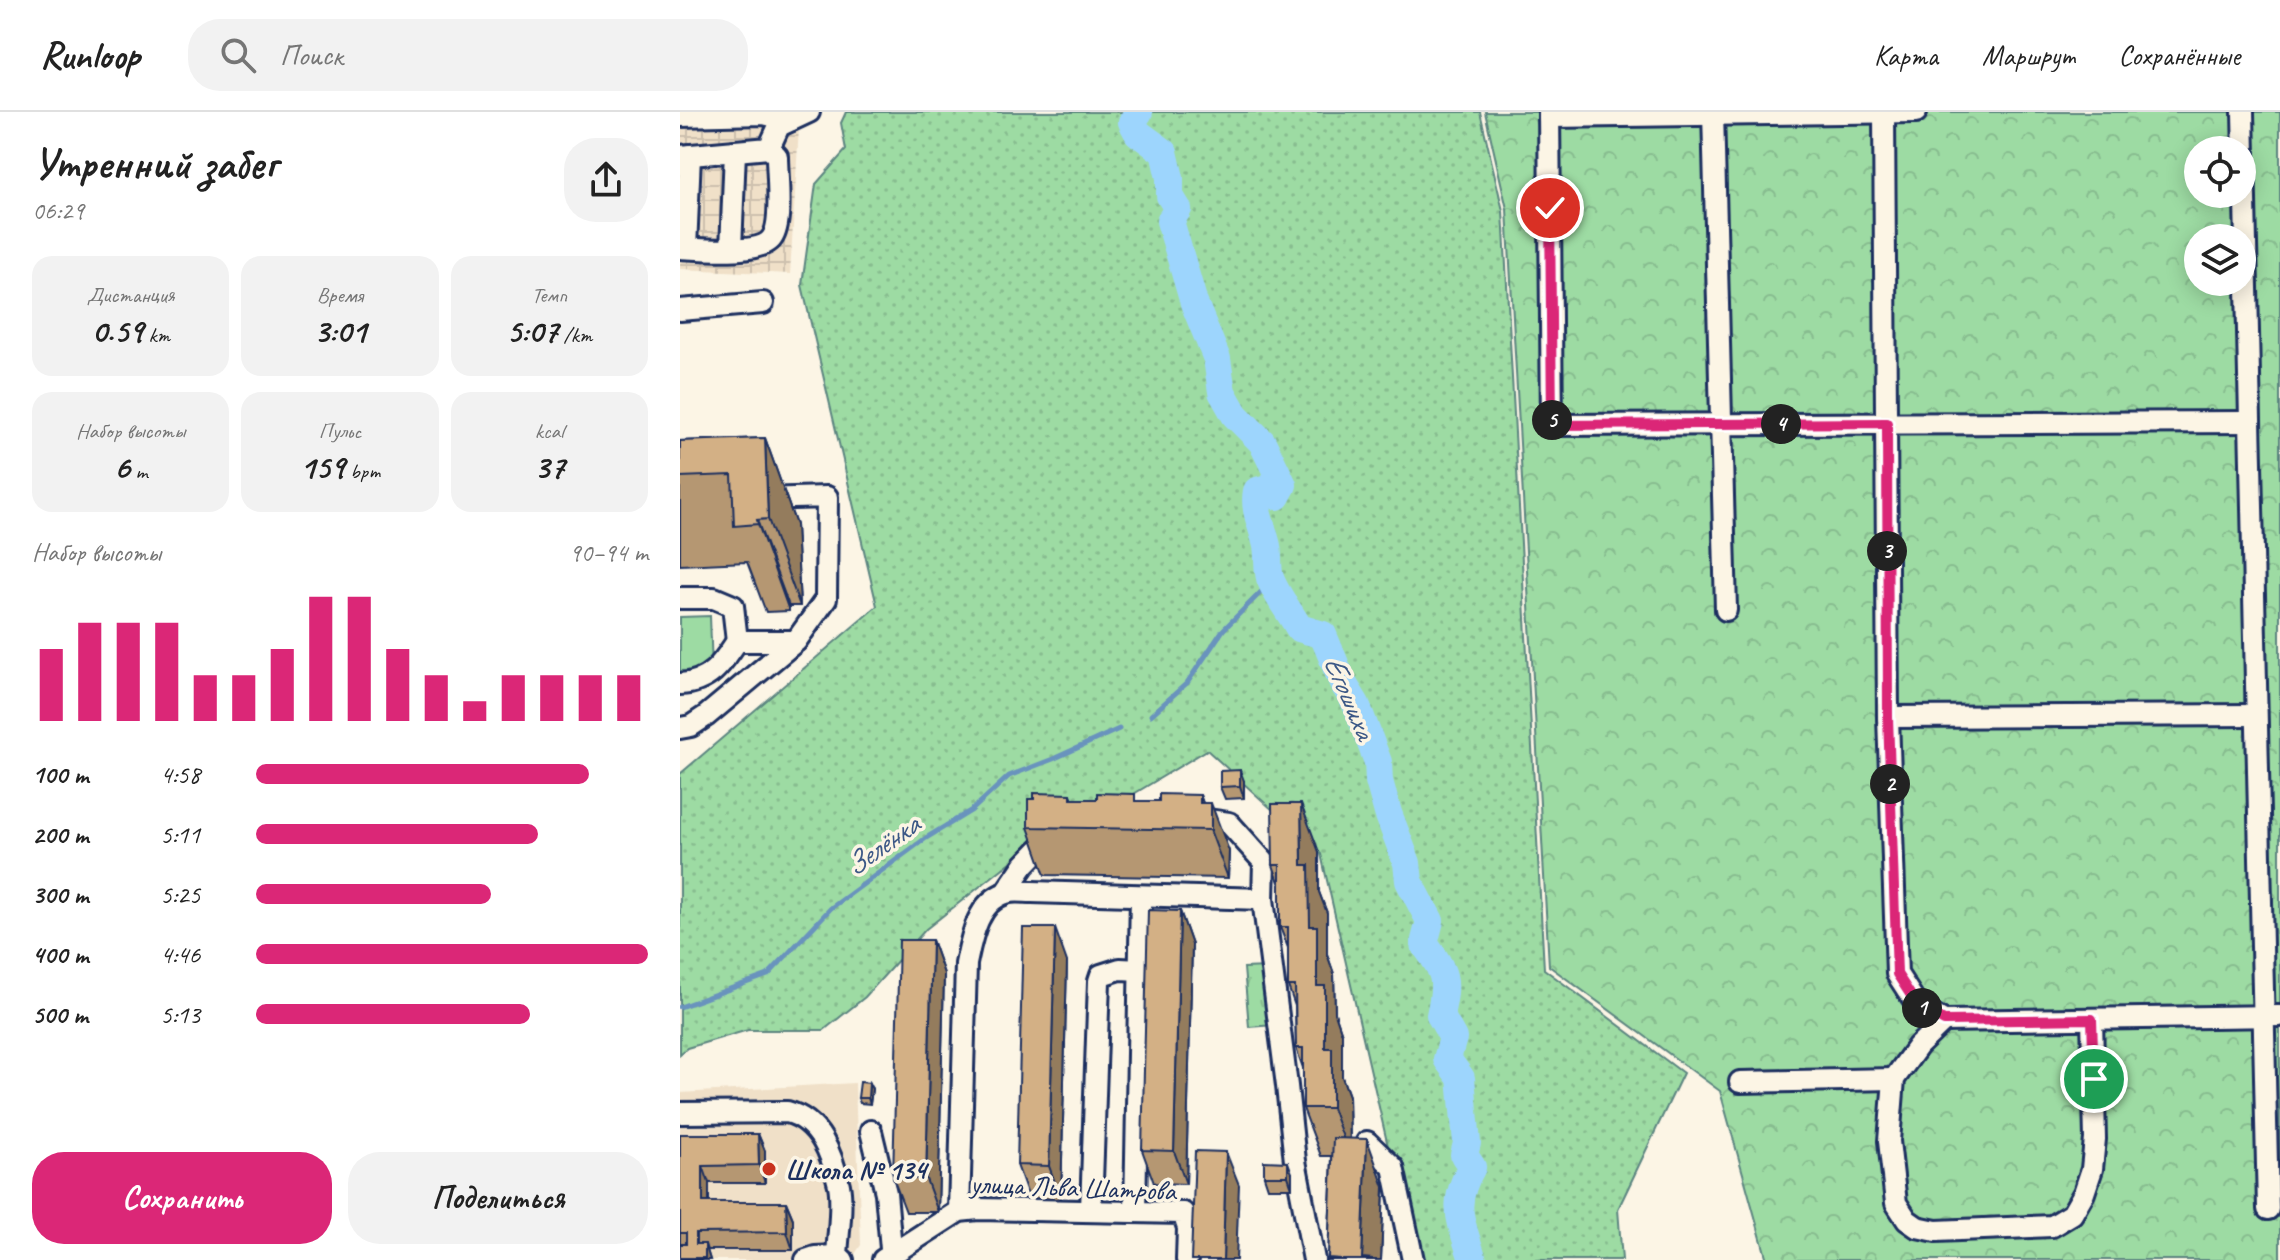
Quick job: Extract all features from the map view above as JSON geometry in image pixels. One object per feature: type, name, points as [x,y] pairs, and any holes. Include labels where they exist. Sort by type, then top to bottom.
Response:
[{"type":"street","points":[[1884,112],[1888,717],[1897,974],[1917,1005],[1944,1021],[2272,1016]]},
{"type":"street","points":[[1916,112],[1549,115],[1552,425],[2250,422]]},
{"type":"street","points":[[2243,112],[2256,715],[2272,1016],[2268,1209]]},
{"type":"street","points":[[1713,113],[1726,610]]},
{"type":"street","points":[[680,116],[797,115]]},
{"type":"street","points":[[769,148],[779,126],[797,115]]},
{"type":"street","points":[[769,148],[777,156],[777,225],[772,238],[761,247],[683,248],[685,155],[769,148]]},
{"type":"street","points":[[731,249],[735,151]]},
{"type":"street","points":[[680,310],[763,303]]},
{"type":"street","points":[[680,728],[691,726],[706,716],[796,641],[826,599],[827,497],[739,499]]},
{"type":"street","points":[[680,598],[714,598],[733,606],[737,641],[718,669],[696,684],[680,684]]},
{"type":"street","points":[[737,641],[796,641]]},
{"type":"street","points":[[1888,717],[2256,715]]},
{"type":"street","points":[[1171,815],[1229,823],[1264,862],[1263,899],[1295,1161],[1314,1260]]},
{"type":"street","points":[[959,1211],[966,964],[974,927],[989,905],[1005,893],[1024,865],[1051,836],[1072,821]]},
{"type":"street","points":[[1005,893],[1263,899]]},
{"type":"street","points":[[1135,1211],[1141,896]]},
{"type":"street","points":[[1091,1210],[1099,981],[1101,975],[1114,970],[1140,970]]},
{"type":"street","points":[[1944,1021],[1918,1046],[1894,1079],[1889,1141],[1896,1203],[1907,1220],[1917,1227],[1936,1231],[2052,1226],[2072,1214],[2084,1193],[2092,1169],[2095,1139],[2092,1019]]},
{"type":"street","points":[[1740,1082],[1894,1079]]},
{"type":"street","points":[[680,1113],[787,1112],[813,1124],[819,1132],[839,1187],[840,1258],[815,1257],[806,1260]]},
{"type":"street","points":[[871,1131],[886,1193],[888,1258]]},
{"type":"street","points":[[1367,1142],[1393,1167],[1413,1260]]},
{"type":"street","name":"улица Льва Шатрова","points":[[888,1258],[959,1211],[978,1209],[1183,1213],[1188,1228],[1187,1260]]},
{"type":"shaded area","points":[[680,112],[800,112],[790,274],[680,269]]},
{"type":"shaded area","name":"Школа № 134","points":[[855,1083],[861,1245],[851,1260],[680,1260],[680,1093]]},
{"type":"green space","points":[[846,112],[1480,112],[1503,211],[1544,969],[1683,1073],[1618,1209],[1622,1260],[1414,1260],[1321,854],[1207,750],[1127,798],[1098,828],[1049,832],[926,929],[865,997],[824,1030],[748,1030],[687,1048],[680,1054],[680,774],[877,606],[802,285],[816,184],[846,150],[841,123]]},
{"type":"green space","points":[[1485,112],[2280,112],[2280,1260],[1767,1260],[1720,1091],[1549,966],[1507,209]]},
{"type":"green space","points":[[710,616],[712,670],[680,671],[680,617]]},
{"type":"green space","points":[[1267,967],[1274,1025],[1249,1027],[1244,968]]},
{"type":"building","points":[[765,438],[768,519],[757,520],[758,524],[734,526],[732,475],[680,477],[680,441]]},
{"type":"building","points":[[1240,770],[1240,786],[1220,787],[1220,771]]},
{"type":"building","points":[[1034,793],[1071,794],[1071,799],[1097,799],[1097,793],[1135,794],[1135,801],[1159,801],[1159,794],[1200,795],[1200,803],[1211,803],[1211,830],[1028,827],[1028,799],[1034,799]]},
{"type":"building","points":[[1272,804],[1301,804],[1302,865],[1309,865],[1310,926],[1317,926],[1317,986],[1325,986],[1325,1048],[1332,1048],[1332,1108],[1303,1108],[1303,1048],[1296,1048],[1295,986],[1288,986],[1288,927],[1280,927],[1280,865],[1273,865]]},
{"type":"building","points":[[1148,910],[1180,911],[1174,1151],[1142,1150]]},
{"type":"building","points":[[1023,928],[1055,928],[1049,1166],[1017,1165]]},
{"type":"building","points":[[899,940],[932,940],[926,1179],[893,1178]]},
{"type":"building","points":[[860,1082],[869,1083],[868,1098],[858,1098]]},
{"type":"building","points":[[680,1134],[758,1134],[759,1165],[703,1166],[703,1202],[786,1202],[787,1232],[696,1233],[696,1244],[705,1244],[705,1258],[680,1258],[680,1244],[686,1244],[686,1233],[680,1233]]},
{"type":"building","points":[[1333,1138],[1367,1139],[1362,1258],[1372,1260],[1328,1258]]},
{"type":"building","points":[[1195,1151],[1226,1152],[1223,1260],[1191,1260]]},
{"type":"building","points":[[1264,1161],[1288,1162],[1288,1176],[1264,1176]]},
{"type":"waterway","name":"Егошиха","points":[[1139,112],[1132,122],[1138,133],[1164,152],[1170,178],[1170,196],[1178,209],[1170,221],[1194,303],[1217,359],[1222,392],[1235,415],[1262,442],[1283,485],[1277,496],[1264,489],[1257,491],[1256,505],[1267,546],[1270,578],[1299,628],[1323,635],[1343,683],[1356,704],[1378,762],[1379,781],[1407,863],[1409,881],[1430,921],[1424,944],[1443,977],[1440,1015],[1453,1038],[1447,1059],[1461,1078],[1467,1143],[1464,1155],[1472,1167],[1459,1203],[1473,1260]]},
{"type":"waterway","name":"Зелёнка","points":[[1151,715],[1187,683],[1223,630],[1271,582]]},
{"type":"waterway","name":"Зелёнка","points":[[680,1007],[768,975],[831,908],[926,838],[972,810],[1009,776],[1119,729]]},
{"type":"place","name":"Школа № 134","points":[[769,1169]]},
{"type":"route","points":[[1550,208],[1552,425],[1887,423],[1888,717],[1897,974],[1917,1005],[1944,1021],[2092,1019],[2094,1079]]}]
